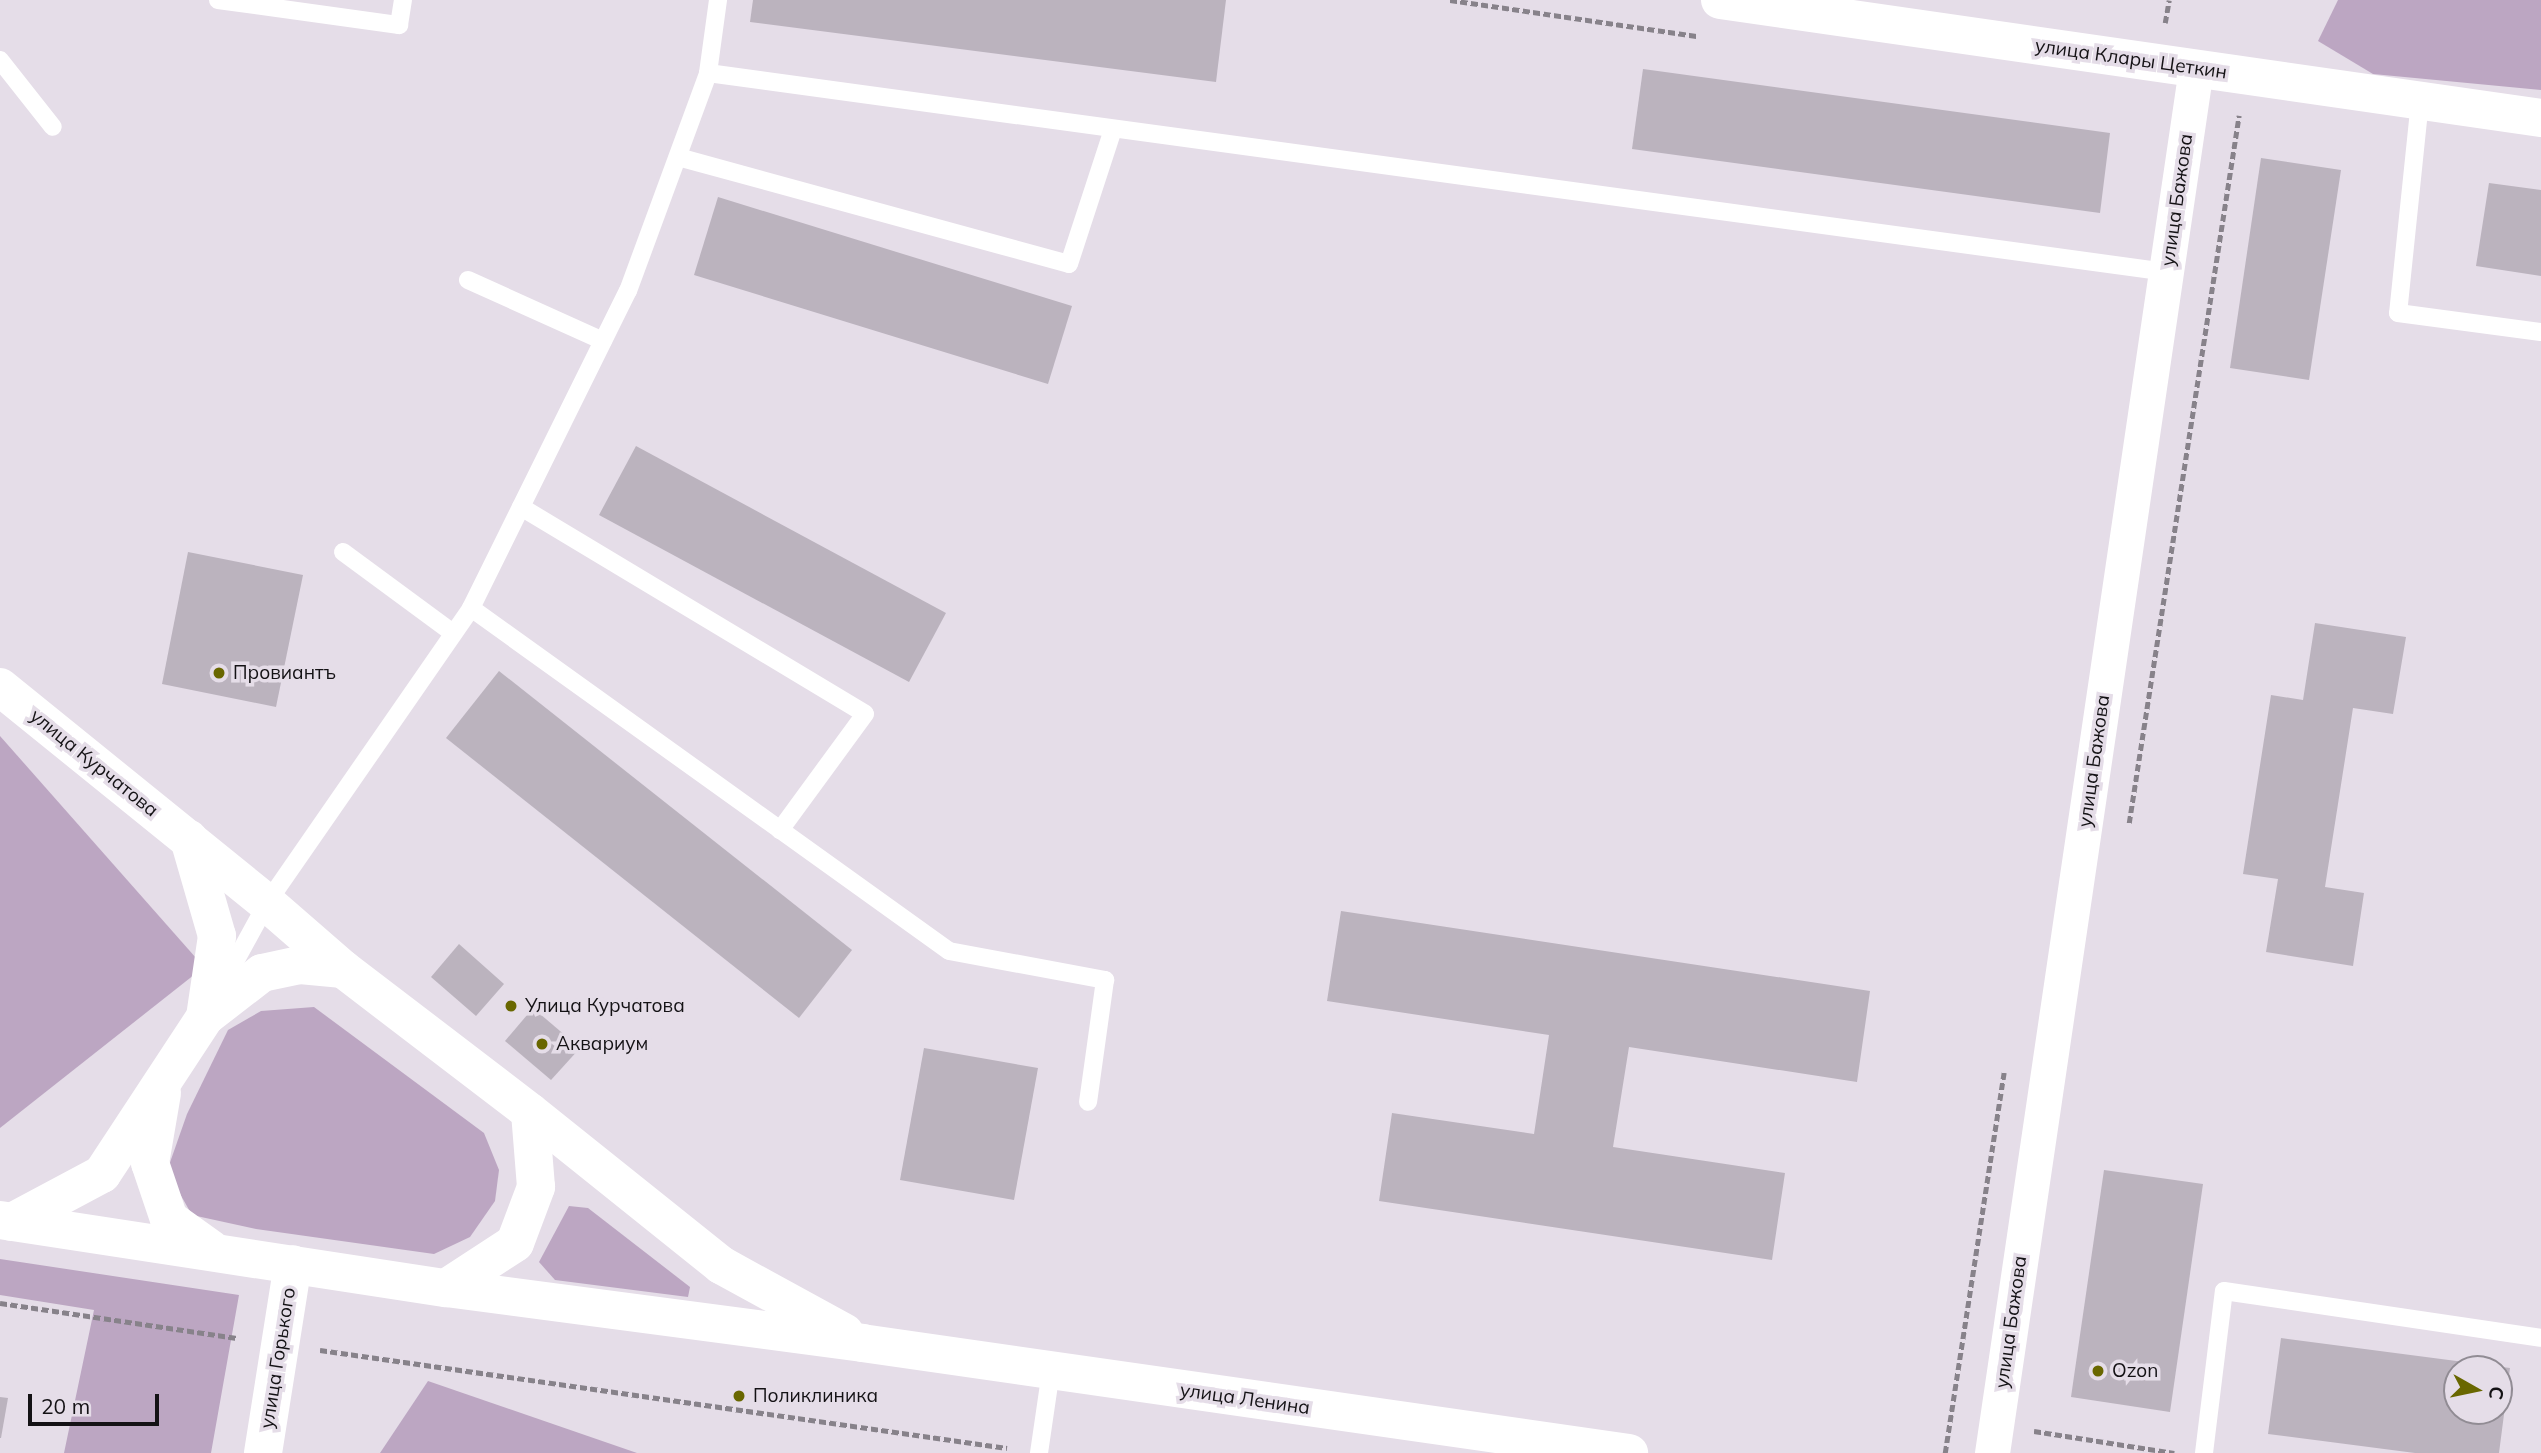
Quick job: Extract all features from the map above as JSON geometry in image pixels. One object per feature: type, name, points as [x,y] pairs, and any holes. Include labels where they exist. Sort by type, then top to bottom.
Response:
[{"type":"street","name":"улица Клары Цеткин","points":[[1733,1],[2541,118]]},
{"type":"street","name":"улица Бажова","points":[[1993,1439],[2196,69]]},
{"type":"street","name":"улица Курчатова","points":[[0,687],[267,903],[343,970],[530,1112],[722,1265],[862,1343]]},
{"type":"street","points":[[189,839],[216,936],[205,1017]]},
{"type":"street","points":[[6,1221],[102,1174],[205,1017],[262,973],[300,965],[343,970]]},
{"type":"street","points":[[164,1080],[150,1163],[169,1219],[214,1251]]},
{"type":"street","points":[[446,1287],[515,1243],[536,1187],[530,1112]]},
{"type":"street","name":"улица Ленина","points":[[6,1221],[446,1287],[862,1343],[1629,1453]]},
{"type":"street","name":"улица Горького","points":[[263,1453],[293,1264]]},
{"type":"lane","points":[[218,0],[399,25],[403,0]]},
{"type":"lane","points":[[205,1017],[267,903],[471,608],[628,291],[708,73],[718,0]]},
{"type":"lane","points":[[0,60],[53,127]]},
{"type":"lane","points":[[708,73],[2167,272]]},
{"type":"lane","points":[[2420,101],[2398,313],[2541,332]]},
{"type":"lane","points":[[678,157],[1069,264],[1113,129]]},
{"type":"lane","points":[[468,279],[603,341]]},
{"type":"lane","points":[[521,507],[865,714],[780,830]]},
{"type":"lane","points":[[343,552],[453,633]]},
{"type":"lane","points":[[471,608],[949,951],[1105,980],[1088,1102]]},
{"type":"lane","points":[[2204,1453],[2224,1291],[2541,1338]]},
{"type":"lane","points":[[1039,1453],[1051,1371]]},
{"type":"path","points":[[2128,828],[2245,76]]},
{"type":"path","points":[[0,1303],[1039,1453]]},
{"type":"path","points":[[1951,1417],[1993,1439],[2035,1431],[2175,1453]]},
{"type":"path","points":[[2033,1442],[2037,1417]]},
{"type":"shaded area","points":[[2338,0],[2541,0],[2541,90],[2373,74],[2318,41]]},
{"type":"shaded area","points":[[0,736],[204,967],[0,1128]]},
{"type":"shaded area","points":[[314,1007],[484,1133],[499,1170],[495,1201],[470,1237],[434,1254],[256,1229],[192,1215],[167,1171],[187,1114],[228,1030],[261,1011]]},
{"type":"shaded area","points":[[569,1206],[588,1208],[690,1287],[688,1297],[555,1280],[539,1262]]},
{"type":"shaded area","points":[[0,1259],[239,1295],[211,1453],[64,1453],[94,1310],[0,1295]]},
{"type":"shaded area","points":[[428,1381],[637,1453],[380,1453]]},
{"type":"building","points":[[753,0],[1226,0],[1216,82],[750,22]]},
{"type":"building","points":[[1643,69],[2110,133],[2100,213],[1632,149]]},
{"type":"building","points":[[2261,158],[2341,170],[2309,380],[2230,368]]},
{"type":"building","points":[[2489,183],[2541,190],[2541,276],[2476,266]]},
{"type":"building","points":[[718,197],[1072,306],[1048,384],[694,275]]},
{"type":"building","points":[[636,446],[946,613],[909,682],[599,515]]},
{"type":"building","points":[[188,552],[303,575],[276,707],[162,684]]},
{"type":"building","points":[[2315,623],[2406,637],[2393,714],[2353,708],[2325,887],[2364,893],[2353,966],[2266,952],[2278,879],[2243,874],[2271,695],[2303,700]]},
{"type":"building","points":[[499,671],[852,950],[799,1018],[446,738]]},
{"type":"building","points":[[1341,911],[1870,991],[1857,1082],[1629,1047],[1613,1147],[1785,1173],[1772,1260],[1379,1201],[1392,1113],[1534,1134],[1549,1035],[1327,1001]]},
{"type":"building","points":[[459,944],[504,984],[476,1016],[431,977]]},
{"type":"building","name":"Аквариум","points":[[533,1008],[580,1048],[551,1080],[505,1041]]},
{"type":"building","points":[[924,1048],[1038,1068],[1014,1200],[900,1180]]},
{"type":"building","points":[[2104,1170],[2203,1184],[2170,1412],[2071,1397]]},
{"type":"building","points":[[2281,1338],[2443,1359],[2443,1425],[2503,1425],[2499,1453],[2415,1453],[2268,1434]]},
{"type":"building","points":[[0,1397],[8,1398],[1,1438],[0,1438]]},
{"type":"place","name":"Провиантъ","points":[[219,673]]},
{"type":"place","name":"Улица Курчатова","points":[[511,1006]]},
{"type":"place","name":"Аквариум","points":[[542,1044]]},
{"type":"place","name":"Ozon","points":[[2098,1371]]},
{"type":"place","name":"Поликлиника","points":[[739,1396]]}]
